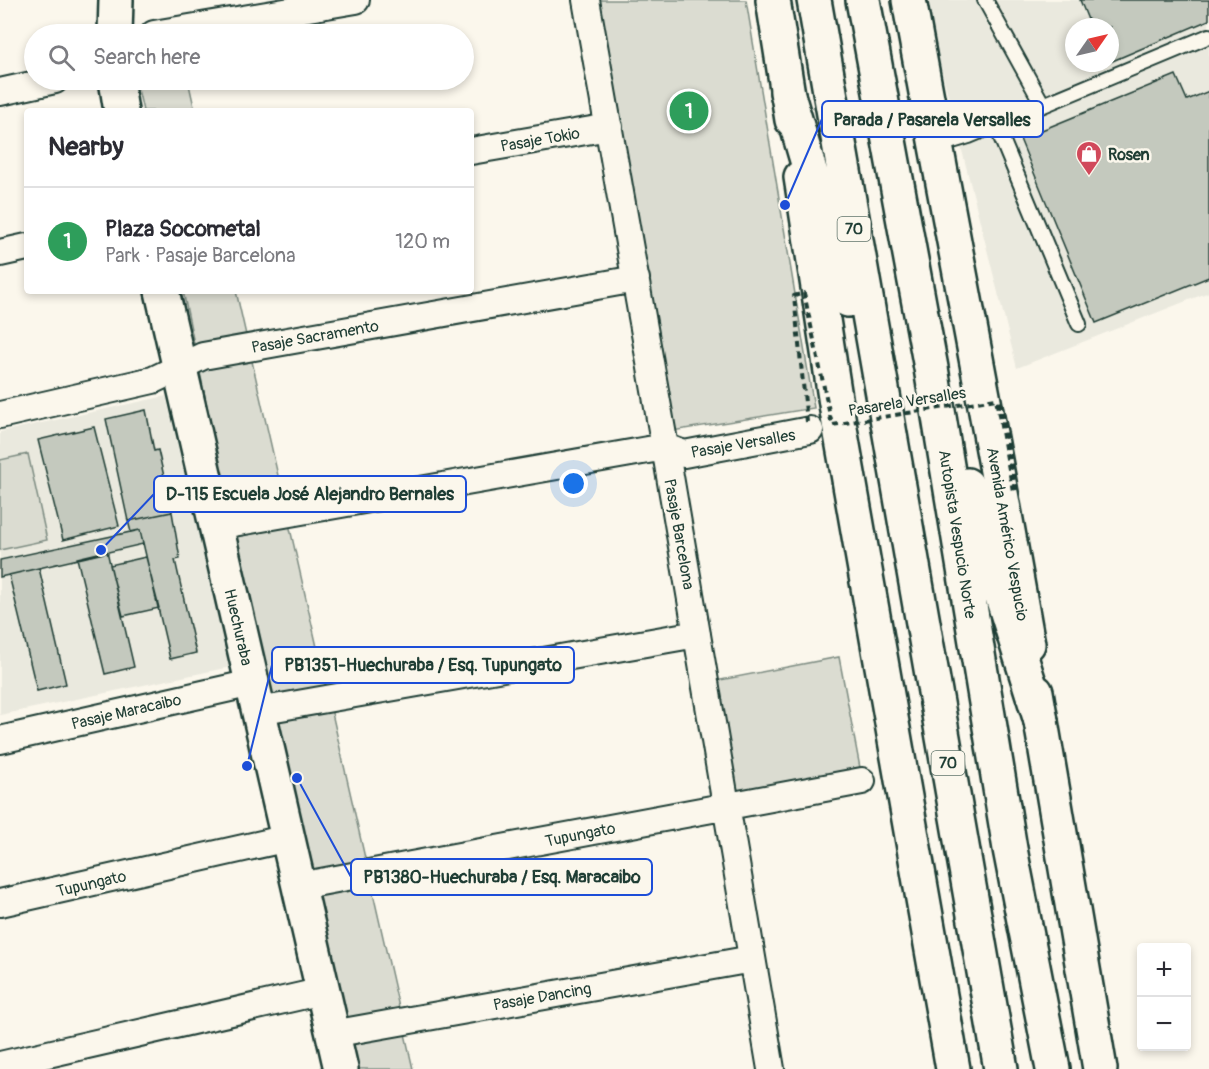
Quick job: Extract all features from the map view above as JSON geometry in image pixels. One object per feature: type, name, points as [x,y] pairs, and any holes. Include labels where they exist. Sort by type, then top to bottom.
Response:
[{"type":"main road","points":[[115,24],[116,0]]},
{"type":"main road","points":[[773,0],[840,429],[953,1069]]},
{"type":"main road","name":"70","points":[[814,0],[1001,1069]]},
{"type":"main road","name":"Autopista Vespucio Norte","points":[[863,0],[930,368],[1010,849],[1053,1069]]},
{"type":"main road","name":"Avenida Américo Vespucio","points":[[909,0],[1002,497],[1100,1069]]},
{"type":"main road","points":[[118,90],[121,108]]},
{"type":"main road","points":[[787,92],[894,457]]},
{"type":"main road","name":"Huechuraba","points":[[163,294],[340,1069]]},
{"type":"main road","points":[[930,368],[1041,721]]},
{"type":"street","points":[[213,24],[356,0]]},
{"type":"street","name":"Pasaje Barcelona","points":[[586,0],[771,1069]]},
{"type":"street","points":[[0,92],[24,87]]},
{"type":"street","name":"Pasaje Tokio","points":[[474,150],[609,126]]},
{"type":"street","points":[[0,253],[24,248]]},
{"type":"street","name":"Pasaje Sacramento","points":[[0,415],[153,380],[203,356],[636,279]]},
{"type":"street","name":"Pasaje Versalles","points":[[216,526],[665,447],[684,454],[809,426]]},
{"type":"street","name":"Pasaje Maracaibo","points":[[0,740],[255,697],[697,634]]},
{"type":"street","name":"Tupungato","points":[[299,886],[862,781]]},
{"type":"street","name":"Tupungato","points":[[0,903],[288,838]]},
{"type":"street","name":"Pasaje Dancing","points":[[332,1034],[752,959]]},
{"type":"street","points":[[0,1065],[323,991]]},
{"type":"lane","points":[[985,0],[1043,105]]},
{"type":"lane","points":[[936,146],[969,136],[1209,36]]},
{"type":"lane","points":[[996,125],[1079,324]]},
{"type":"path","name":"Pasarela Versalles","points":[[809,426],[794,296],[804,293],[832,425],[996,399],[1013,491],[1016,491],[999,399]]},
{"type":"shaded area","points":[[594,0],[746,0],[814,408],[666,432]]},
{"type":"shaded area","name":"Rosen","points":[[924,0],[1209,0],[1209,292],[1017,368]]},
{"type":"shaded area","points":[[138,90],[190,90],[194,108],[142,108]]},
{"type":"shaded area","points":[[184,294],[237,294],[413,1069],[350,1069],[269,703]]},
{"type":"shaded area","points":[[166,396],[230,667],[0,715],[0,432]]},
{"type":"shaded area","points":[[28,454],[47,540],[0,550],[0,460]]},
{"type":"shaded area","points":[[839,657],[861,773],[732,798],[710,682]]},
{"type":"building","points":[[1080,0],[1209,0],[1209,20],[1119,58],[1119,18],[1087,18]]},
{"type":"building","points":[[1176,75],[1187,100],[1209,91],[1209,277],[1096,323],[1020,139]]},
{"type":"building","points":[[146,410],[154,451],[158,450],[172,512],[128,521],[106,419]]},
{"type":"building","points":[[94,427],[119,526],[63,540],[38,440]]},
{"type":"building","points":[[172,512],[180,559],[175,560],[196,653],[170,659],[140,530],[131,532],[128,521]]},
{"type":"building","points":[[140,530],[143,544],[0,577],[0,560]]},
{"type":"building","points":[[107,551],[134,667],[105,674],[77,558]]},
{"type":"building","points":[[146,557],[159,608],[123,616],[110,565]]},
{"type":"building","points":[[39,568],[66,684],[37,691],[9,575]]},
{"type":"place","name":"Plaza Socometal","points":[[689,111]]},
{"type":"place","name":"Rosen","points":[[1089,177]]},
{"type":"place","name":"Parada / Pasarela Versalles","points":[[785,205]]},
{"type":"place","name":"D-115 Escuela José Alejandro Bernales","points":[[101,550]]},
{"type":"place","name":"PB1351-Huechuraba / Esq. Tupungato","points":[[247,766]]},
{"type":"place","name":"PB1380-Huechuraba / Esq. Maracaibo","points":[[297,778]]}]
